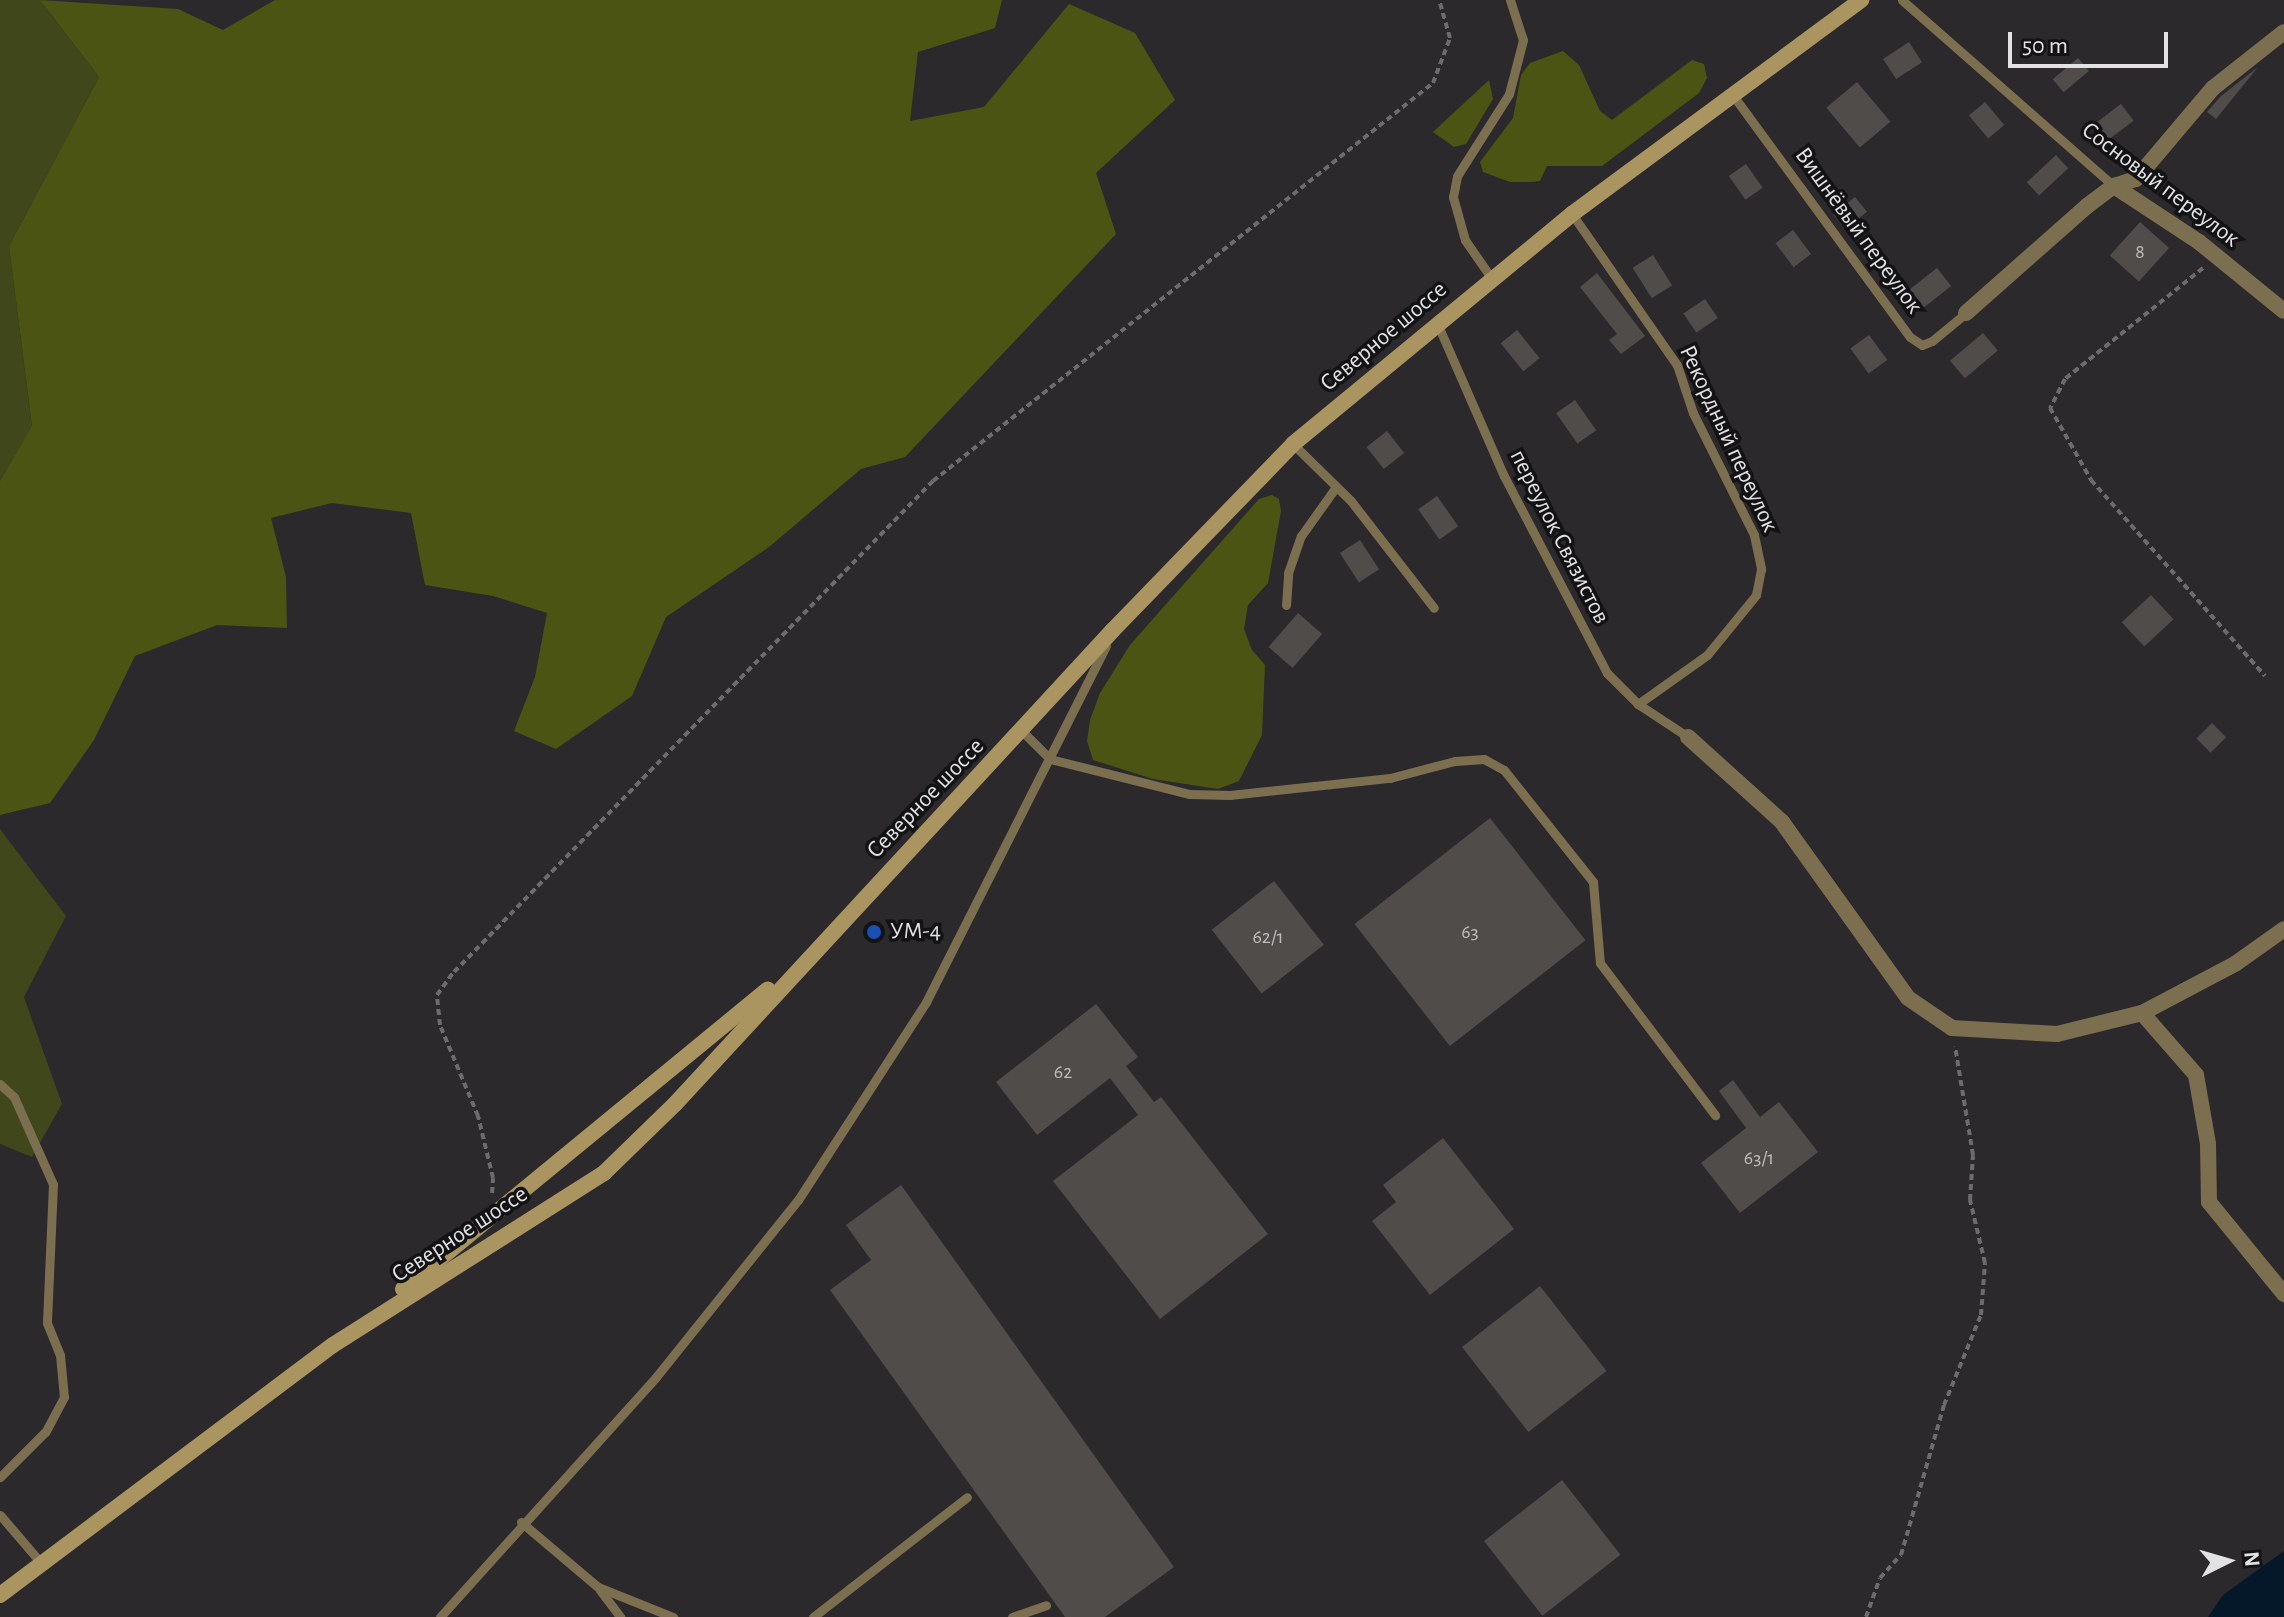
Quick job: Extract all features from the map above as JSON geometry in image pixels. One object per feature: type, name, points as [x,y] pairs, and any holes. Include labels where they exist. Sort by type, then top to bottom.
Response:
[{"type":"main road","name":"Северное шоссе","points":[[0,1595],[333,1345],[604,1173],[1023,732],[1113,630],[1293,444],[1572,214],[1861,0]]},
{"type":"main road","points":[[333,1345],[490,1220],[813,952]]},
{"type":"street","points":[[1966,313],[2114,186],[2136,179],[2213,88],[2284,32]]},
{"type":"street","name":"Сосновый переулок","points":[[2114,186],[2217,257],[2284,311]]},
{"type":"street","points":[[1688,737],[1782,822],[1908,998],[1952,1028],[2057,1034],[2142,1013],[2235,964],[2284,929]]},
{"type":"street","points":[[2142,1013],[2196,1075],[2208,1144],[2209,1202],[2284,1294]]},
{"type":"lane","points":[[1492,279],[1465,240],[1453,197],[1457,176],[1509,94],[1523,40],[1510,0]]},
{"type":"lane","name":"Сосновый переулок","points":[[1902,0],[2114,186]]},
{"type":"lane","name":"Вишнёвый переулок","points":[[1732,94],[1910,337],[1922,345],[1932,341],[1966,313]]},
{"type":"lane","name":"Рекордный переулок","points":[[1572,214],[1677,365],[1693,413],[1754,535],[1761,569],[1756,595],[1707,655],[1638,704]]},
{"type":"lane","name":"переулок Связистов","points":[[1437,323],[1504,476],[1578,623],[1607,673],[1638,704],[1688,737]]},
{"type":"lane","points":[[1293,444],[1336,487],[1434,608]]},
{"type":"lane","points":[[1286,605],[1288,573],[1301,536],[1336,487]]},
{"type":"lane","points":[[440,1617],[521,1522],[656,1377],[798,1200],[926,1002],[1113,630]]},
{"type":"lane","points":[[1023,732],[1050,759],[1189,794],[1230,795],[1390,778],[1455,761],[1484,759],[1512,779],[1593,882],[1600,963],[1715,1115]]},
{"type":"lane","points":[[0,1084],[14,1097],[53,1184],[47,1323],[60,1355],[64,1397],[45,1432],[0,1477]]},
{"type":"lane","points":[[813,1617],[967,1497]]},
{"type":"lane","points":[[0,1515],[42,1564]]},
{"type":"lane","points":[[521,1522],[598,1587],[620,1617]]},
{"type":"lane","points":[[598,1587],[673,1617]]},
{"type":"lane","points":[[1012,1617],[1046,1605]]},
{"type":"path","points":[[490,1220],[493,1178],[478,1116],[440,1025],[437,995],[454,972],[933,481],[1433,83],[1450,38],[1439,0]]},
{"type":"path","points":[[2217,257],[2097,350],[2065,379],[2050,408],[2091,480],[2265,676]]},
{"type":"path","points":[[1866,1617],[1880,1578],[1901,1555],[1944,1405],[1981,1315],[1985,1263],[1970,1200],[1973,1155],[1952,1028]]},
{"type":"green space","points":[[0,0],[40,0],[99,77],[9,246],[32,427],[0,481]]},
{"type":"green space","points":[[40,0],[178,9],[223,30],[275,0],[1002,0],[995,28],[918,52],[910,121],[984,107],[1069,4],[1135,33],[1175,100],[1096,173],[1116,234],[905,457],[861,469],[769,547],[666,617],[632,696],[556,749],[514,731],[535,677],[547,613],[493,596],[425,585],[411,513],[332,503],[271,518],[286,577],[287,628],[217,625],[135,656],[94,740],[50,803],[0,815],[0,481],[32,426],[9,246],[99,77]]},
{"type":"green space","points":[[1563,51],[1579,65],[1600,111],[1612,120],[1692,60],[1704,64],[1707,78],[1699,93],[1602,166],[1547,166],[1540,181],[1532,182],[1510,182],[1483,172],[1480,162],[1513,118],[1521,75],[1530,63]]},
{"type":"green space","points":[[1489,80],[1493,99],[1466,144],[1454,147],[1433,132]]},
{"type":"green space","points":[[1272,495],[1279,499],[1281,511],[1268,583],[1248,605],[1244,629],[1252,650],[1265,665],[1262,735],[1239,781],[1218,789],[1153,779],[1093,760],[1087,741],[1090,720],[1100,693],[1130,645],[1259,499]]},
{"type":"green space","points":[[0,829],[66,916],[24,997],[62,1104],[32,1157],[0,1144]]},
{"type":"water","points":[[2284,1551],[2284,1617],[2208,1617],[2223,1595]]},
{"type":"building","points":[[1909,42],[1922,62],[1896,79],[1883,59]]},
{"type":"building","points":[[2078,58],[2089,71],[2064,92],[2053,79]]},
{"type":"building","points":[[2258,67],[2216,119],[2207,112],[2221,96]]},
{"type":"building","points":[[1857,82],[1890,122],[1860,148],[1826,108]]},
{"type":"building","points":[[1985,102],[2004,125],[1988,138],[1969,115]]},
{"type":"building","points":[[2121,104],[2134,121],[2108,140],[2095,123]]},
{"type":"building","points":[[2056,155],[2068,168],[2039,195],[2027,182]]},
{"type":"building","points":[[1746,164],[1763,188],[1745,200],[1729,176]]},
{"type":"building","points":[[1855,197],[1867,212],[1845,229],[1833,215]]},
{"type":"building","points":[[2140,222],[2169,248],[2139,282],[2110,255]]},
{"type":"building","points":[[1793,230],[1811,254],[1793,267],[1775,243]]},
{"type":"building","points":[[1653,255],[1672,286],[1652,298],[1633,268]]},
{"type":"building","points":[[1937,268],[1951,286],[1922,309],[1908,291]]},
{"type":"building","points":[[1597,273],[1645,336],[1621,354],[1609,340],[1617,334],[1580,287]]},
{"type":"building","points":[[1705,299],[1718,318],[1696,333],[1683,314]]},
{"type":"building","points":[[1517,330],[1540,358],[1523,371],[1501,343]]},
{"type":"building","points":[[1983,333],[1998,351],[1965,378],[1950,361]]},
{"type":"building","points":[[1869,335],[1887,360],[1869,374],[1850,349]]},
{"type":"building","points":[[1575,400],[1596,430],[1577,444],[1556,413]]},
{"type":"building","points":[[1387,431],[1404,453],[1384,469],[1367,447]]},
{"type":"building","points":[[1437,496],[1458,526],[1439,540],[1418,509]]},
{"type":"building","points":[[1360,540],[1379,569],[1359,582],[1340,553]]},
{"type":"building","points":[[2151,595],[2174,619],[2144,646],[2122,622]]},
{"type":"building","points":[[1298,613],[1322,634],[1293,668],[1268,647]]},
{"type":"building","points":[[2212,723],[2226,737],[2211,753],[2196,739]]},
{"type":"building","points":[[1490,818],[1585,940],[1450,1046],[1354,924]]},
{"type":"building","points":[[1274,881],[1324,945],[1262,993],[1212,930]]},
{"type":"building","points":[[1096,1004],[1138,1057],[1126,1066],[1154,1102],[1161,1097],[1268,1234],[1160,1319],[1053,1181],[1138,1115],[1110,1078],[1037,1135],[996,1082]]},
{"type":"building","points":[[1733,1080],[1760,1117],[1779,1102],[1818,1152],[1740,1213],[1701,1163],[1746,1128],[1719,1091]]},
{"type":"building","points":[[1443,1138],[1514,1229],[1430,1295],[1372,1221],[1396,1202],[1383,1185]]},
{"type":"building","points":[[901,1185],[1174,1567],[1105,1617],[1065,1617],[830,1290],[871,1260],[846,1225]]},
{"type":"building","points":[[1540,1286],[1606,1371],[1528,1432],[1462,1347]]},
{"type":"building","points":[[1562,1480],[1620,1555],[1542,1616],[1484,1541]]},
{"type":"place","name":"УМ-4","points":[[874,932]]}]
